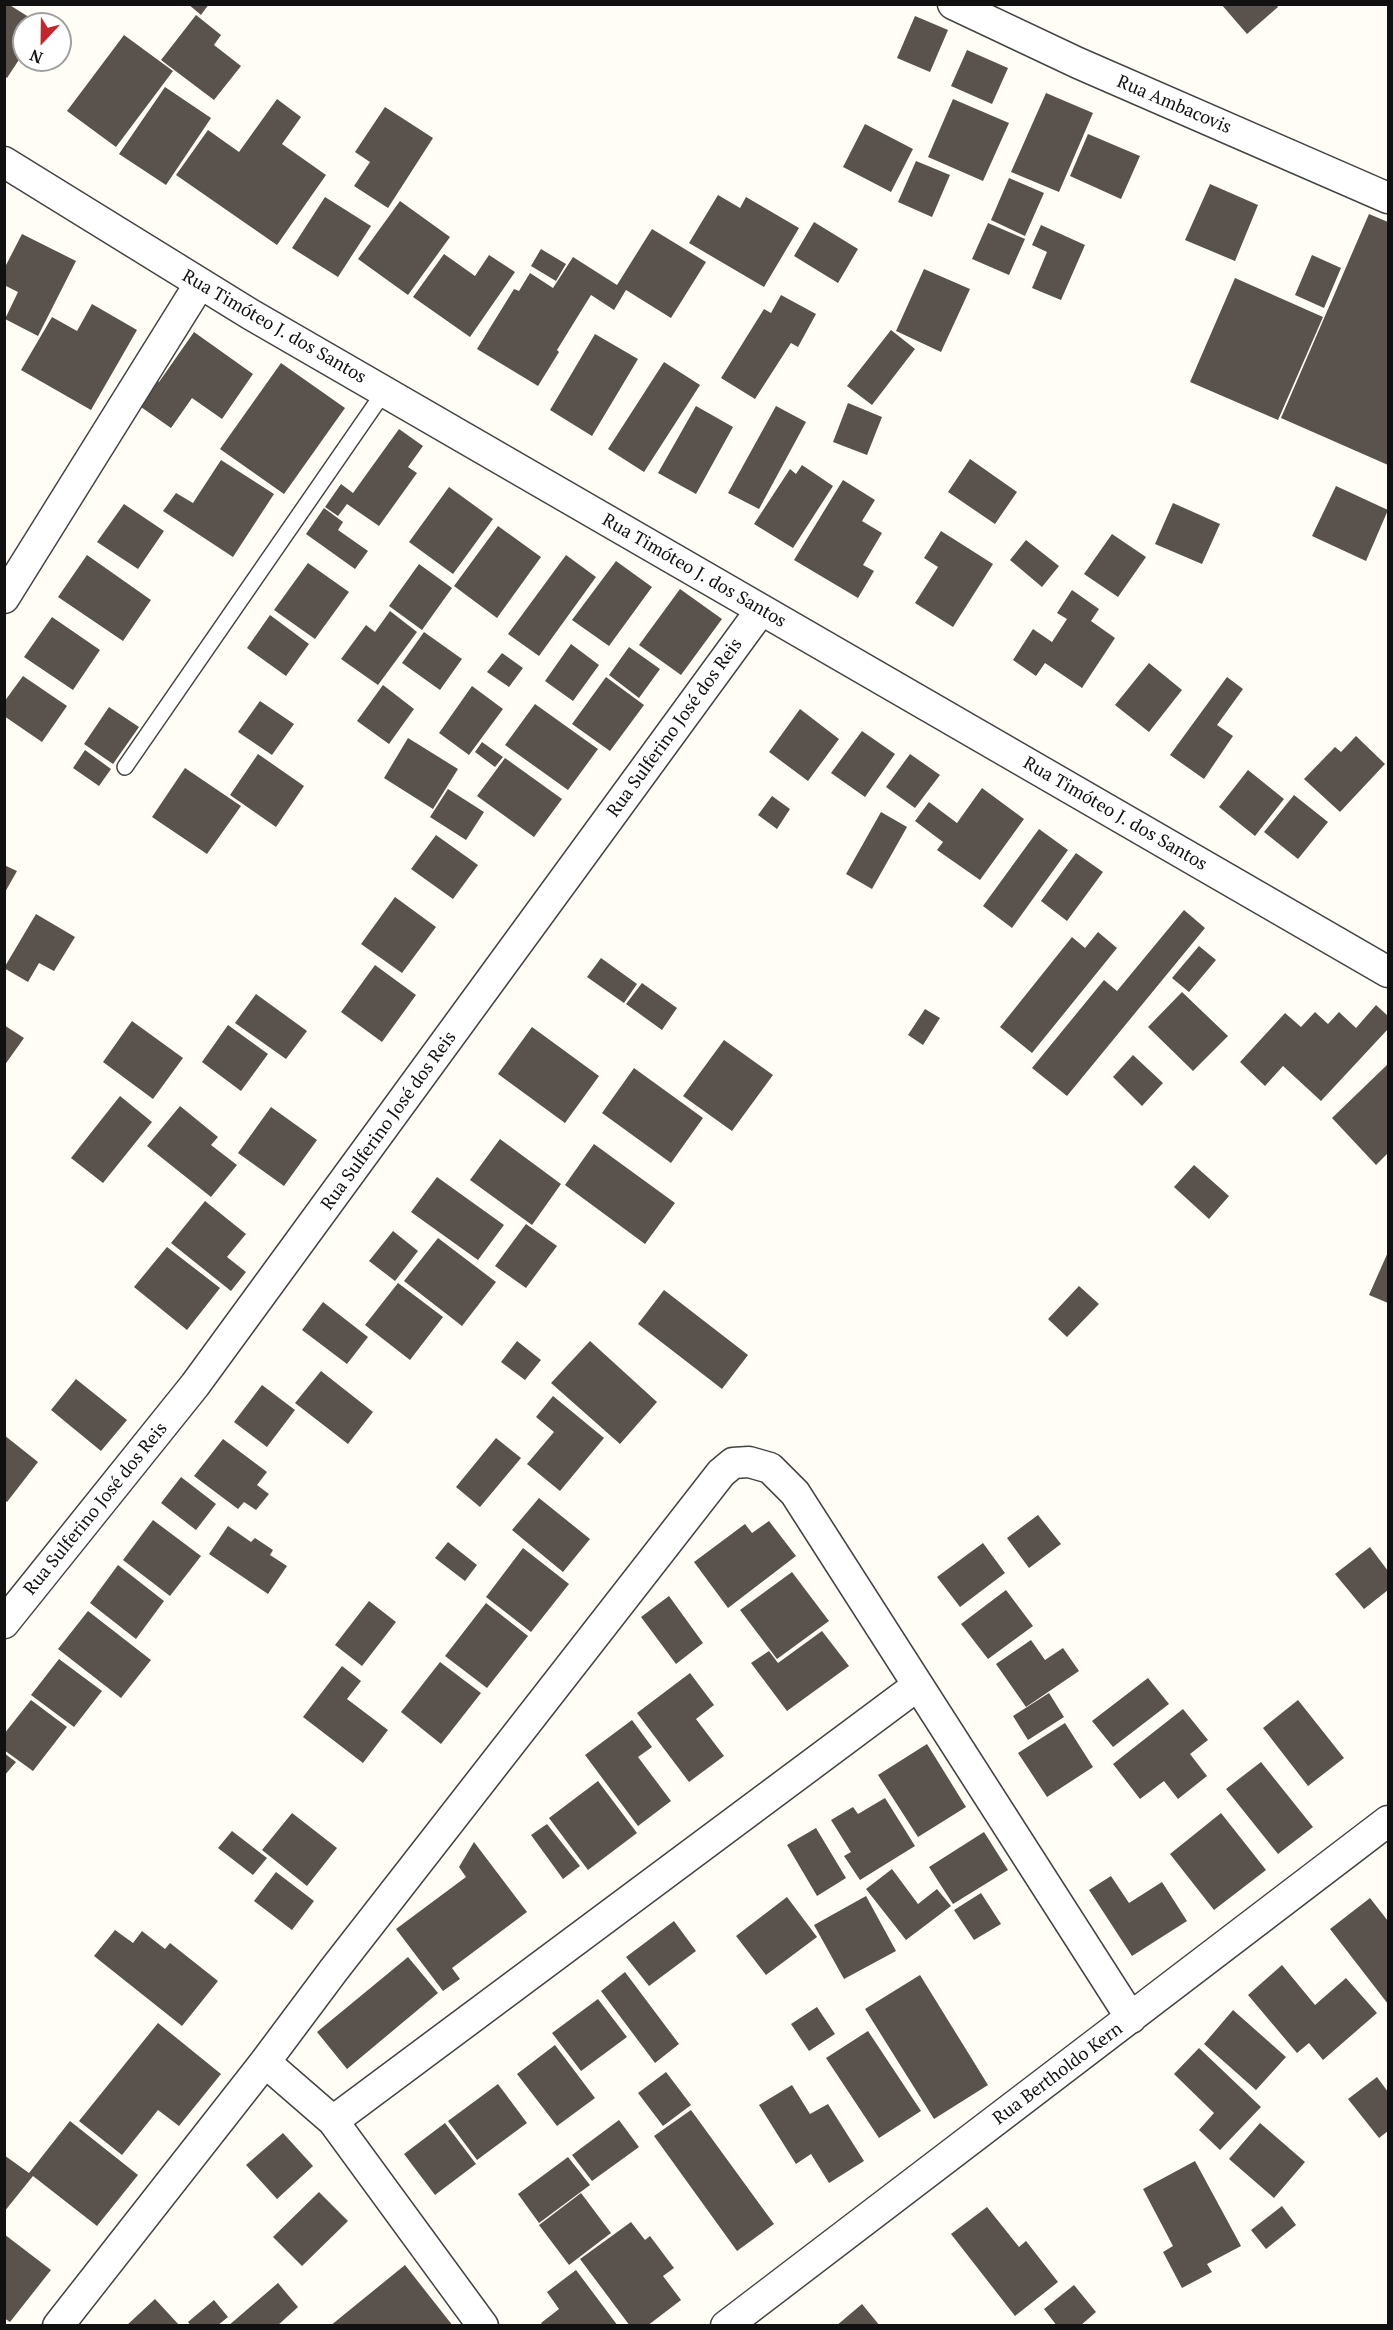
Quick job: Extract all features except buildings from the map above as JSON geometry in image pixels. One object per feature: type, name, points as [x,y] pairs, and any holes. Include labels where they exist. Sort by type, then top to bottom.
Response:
[{"type":"street","name":"Rua Ambacovis","points":[[957,7],[1078,63],[1389,198]]},
{"type":"street","name":"Rua Timóteo J. dos Santos","points":[[4,162],[199,285],[1389,972]]},
{"type":"street","points":[[4,598],[199,285]]},
{"type":"street","name":"Rua Sulferino José dos Reis","points":[[4,1623],[195,1385],[761,610]]},
{"type":"street","points":[[58,2325],[266,2062],[333,1971],[721,1473],[734,1463],[749,1462],[770,1468],[795,1493],[1131,2018]]},
{"type":"street","points":[[333,2121],[917,1686]]},
{"type":"street","name":"Rua Bertholdo Kern","points":[[726,2325],[1389,1821]]},
{"type":"street","points":[[266,2062],[333,2121],[483,2325]]},
{"type":"lane","points":[[125,767],[384,392]]}]
